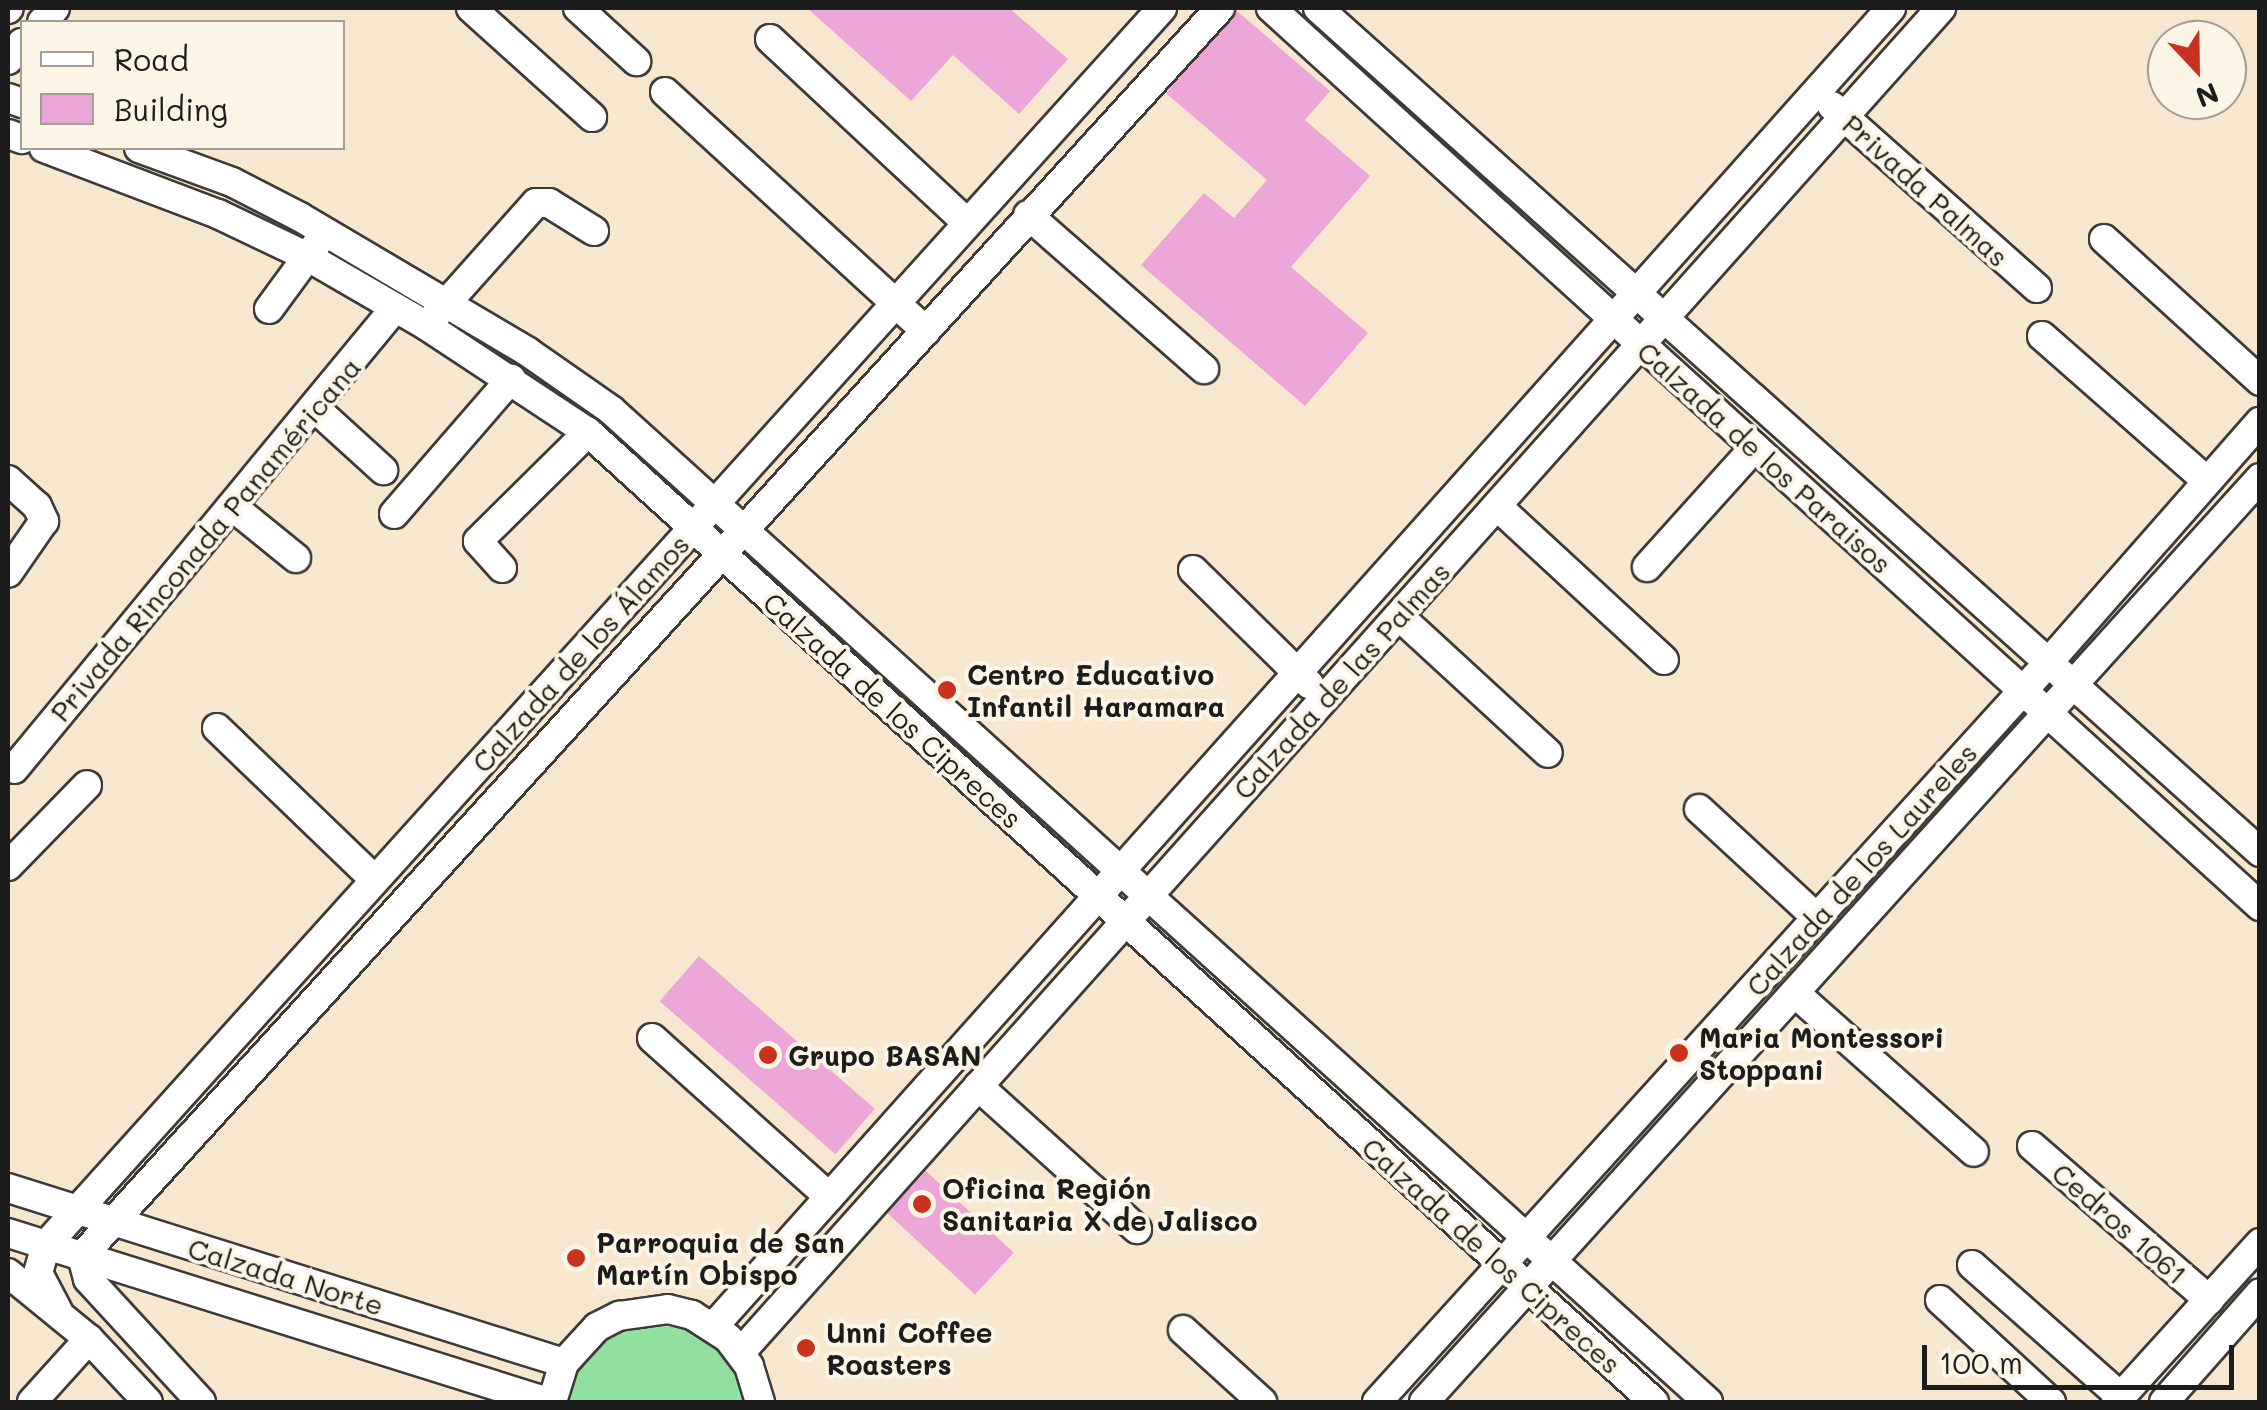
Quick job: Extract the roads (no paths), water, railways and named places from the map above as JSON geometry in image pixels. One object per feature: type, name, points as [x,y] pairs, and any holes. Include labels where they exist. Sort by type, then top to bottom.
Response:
[{"type":"street","points":[[471,8],[592,118]]},
{"type":"street","points":[[578,8],[636,61]]},
{"type":"street","name":"Calzada de los Álamos","points":[[46,1245],[1162,8]]},
{"type":"street","name":"Calzada de los Álamos","points":[[82,1256],[1220,8]]},
{"type":"street","name":"Calzada de los Paraisos","points":[[1272,8],[2260,906]]},
{"type":"street","name":"Calzada de los Paraisos","points":[[1318,8],[2260,852]]},
{"type":"street","name":"Calzada de las Palmas","points":[[714,1326],[1892,8]]},
{"type":"street","name":"Calzada de las Palmas","points":[[740,1352],[1941,8]]},
{"type":"street","points":[[770,39],[968,223]]},
{"type":"street","points":[[665,92],[926,331]]},
{"type":"street","name":"Privada Palmas","points":[[1816,92],[2037,288]]},
{"type":"street","name":"Calzada de los Cipreces","points":[[49,150],[218,214],[308,257],[428,326],[588,432],[1654,1402]]},
{"type":"street","name":"Calzada de los Cipreces","points":[[144,150],[232,182],[326,231],[611,410],[1708,1402]]},
{"type":"street","points":[[428,326],[536,203],[549,202],[594,231]]},
{"type":"street","points":[[1028,215],[1204,369]]},
{"type":"street","points":[[270,309],[326,231]]},
{"type":"street","points":[[2104,239],[2260,381]]},
{"type":"street","name":"Privada Rinconada Panaméricana","points":[[14,769],[316,409],[394,308]]},
{"type":"street","points":[[2042,336],[2207,482]]},
{"type":"street","points":[[394,514],[510,379]]},
{"type":"street","points":[[316,409],[383,470]]},
{"type":"street","name":"Calzada de los Laureles","points":[[1378,1402],[2048,663],[2260,422]]},
{"type":"street","points":[[502,568],[478,541],[588,432]]},
{"type":"street","points":[[1647,567],[1755,447]]},
{"type":"street","name":"Calzada de los Laureles","points":[[1424,1402],[2260,478]]},
{"type":"street","points":[[8,480],[38,506],[44,521],[8,573]]},
{"type":"street","points":[[1497,506],[1664,660]]},
{"type":"street","points":[[233,507],[296,558]]},
{"type":"street","points":[[1193,570],[1325,698]]},
{"type":"street","points":[[1399,616],[1548,753]]},
{"type":"street","points":[[217,728],[375,880]]},
{"type":"street","points":[[8,866],[87,785]]},
{"type":"street","points":[[1699,809],[1816,918]]},
{"type":"street","points":[[396,857],[426,878]]},
{"type":"street","points":[[1849,882],[1876,905]]},
{"type":"street","points":[[1795,994],[1974,1152]]},
{"type":"street","points":[[652,1038],[829,1197]]},
{"type":"street","points":[[978,1086],[1137,1229]]},
{"type":"street","name":"Cedros 1061","points":[[2032,1146],[2209,1300]]},
{"type":"street","name":"Calzada Norte","points":[[8,1188],[564,1364]]},
{"type":"street","name":"Calzada Norte","points":[[8,1233],[550,1402]]},
{"type":"street","points":[[1972,1265],[2119,1400],[2260,1244]]},
{"type":"street","points":[[46,1245],[38,1273],[58,1311]]},
{"type":"street","points":[[82,1256],[88,1279],[201,1402]]},
{"type":"street","points":[[8,1273],[89,1338],[148,1402]]},
{"type":"street","points":[[1940,1300],[2052,1402]]},
{"type":"street","points":[[2164,1402],[2256,1305]]},
{"type":"street","points":[[550,1402],[564,1364],[597,1327],[643,1310],[668,1309],[714,1326],[740,1352],[756,1381],[760,1402]]},
{"type":"street","points":[[1183,1330],[1262,1402]]},
{"type":"street","points":[[2176,1336],[2203,1358]]},
{"type":"street","points":[[32,1402],[89,1338]]},
{"type":"place","name":"Centro Educativo Infantil Haramara","points":[[947,690]]},
{"type":"place","name":"Maria Montessori Stoppani","points":[[1679,1053]]},
{"type":"place","name":"Grupo BASAN","points":[[768,1055]]},
{"type":"place","name":"Oficina Región Sanitaria X de Jalisco","points":[[922,1204]]},
{"type":"place","name":"Parroquia de San Martín Obispo","points":[[576,1258]]},
{"type":"place","name":"Unni Coffee Roasters","points":[[806,1348]]}]
